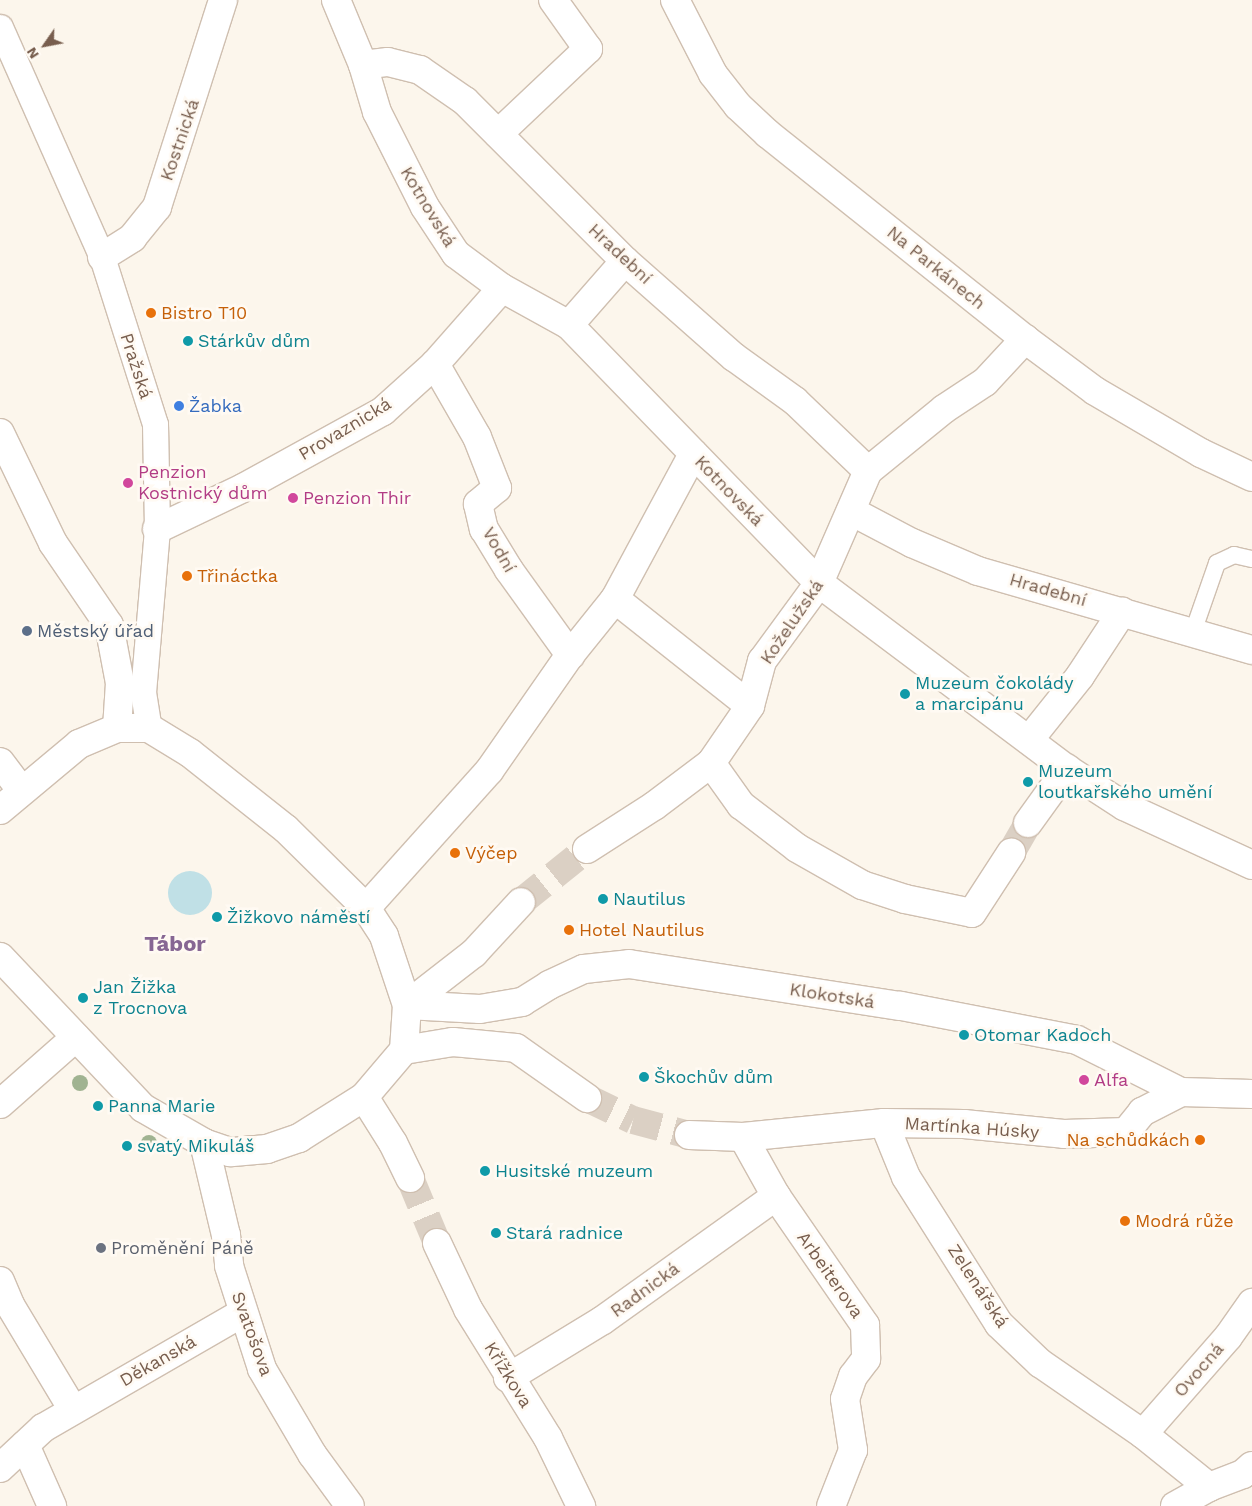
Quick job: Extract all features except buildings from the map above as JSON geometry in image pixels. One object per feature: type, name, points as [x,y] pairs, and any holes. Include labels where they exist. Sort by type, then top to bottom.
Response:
[{"type":"street","name":"Kostnická","points":[[102,257],[132,238],[157,207],[223,0]]},
{"type":"street","name":"Kotnovská","points":[[336,0],[363,65],[377,112],[425,207],[456,254],[502,288],[530,300],[569,325],[819,583],[1067,769],[1124,806],[1252,865]]},
{"type":"street","points":[[498,134],[588,49],[552,0]]},
{"type":"street","name":"Na Parkánech","points":[[675,0],[713,74],[744,112],[768,134],[1025,339],[1095,391],[1201,453],[1252,477]]},
{"type":"street","name":"Pražská","points":[[0,27],[102,257],[155,424],[157,529],[143,692],[148,728]]},
{"type":"street","name":"Hradební","points":[[363,65],[388,62],[420,70],[465,101],[625,261],[734,357],[795,401],[868,471]]},
{"type":"street","points":[[569,325],[625,261]]},
{"type":"street","name":"Provaznická","points":[[157,529],[243,488],[383,411],[435,364],[502,288]]},
{"type":"street","name":"Koželužská","points":[[587,849],[654,806],[711,763],[750,706],[762,661],[819,583],[868,471],[944,409],[985,382],[1025,339]]},
{"type":"street","name":"Vodní","points":[[435,364],[477,437],[497,488],[478,504],[484,529],[508,570],[570,655]]},
{"type":"street","points":[[0,434],[53,543],[109,625],[120,683],[118,728]]},
{"type":"street","points":[[366,908],[489,770],[570,655],[615,599],[693,454]]},
{"type":"street","name":"Hradební","points":[[851,511],[912,543],[978,571],[1252,650]]},
{"type":"street","points":[[615,599],[750,706]]},
{"type":"street","points":[[1029,740],[1080,676],[1122,612]]},
{"type":"street","points":[[0,810],[79,744],[118,728],[148,728],[190,753],[286,829],[366,908],[384,936],[407,1005],[404,1050],[364,1098],[299,1138],[267,1149],[230,1152],[204,1143],[143,1108],[0,957]]},
{"type":"street","points":[[0,762],[22,791]]},
{"type":"street","points":[[711,763],[741,805],[797,848],[862,885],[905,899],[972,913],[1011,853]]},
{"type":"street","points":[[1028,823],[1067,769]]},
{"type":"street","points":[[407,1005],[474,953],[521,902]]},
{"type":"street","name":"Klokotská","points":[[407,1005],[480,1009],[522,1002],[549,984],[584,969],[628,964],[901,1006],[1077,1040],[1181,1092],[1252,1094]]},
{"type":"street","points":[[0,1104],[76,1037]]},
{"type":"street","points":[[404,1050],[453,1042],[516,1048],[587,1098]]},
{"type":"street","name":"Martínka Húsky","points":[[689,1135],[742,1137],[884,1123],[964,1124],[1064,1134],[1126,1132],[1142,1112],[1181,1092]]},
{"type":"street","points":[[364,1098],[393,1143],[410,1178]]},
{"type":"street","name":"Zelenářská","points":[[884,1123],[906,1177],[999,1324],[1040,1363],[1143,1434],[1209,1487]]},
{"type":"street","name":"Arbeiterova","points":[[742,1137],[776,1196],[865,1325],[866,1359],[853,1376],[845,1399],[853,1450],[831,1506]]},
{"type":"street","name":"Svatošova","points":[[204,1143],[226,1235],[228,1266],[262,1369],[312,1454],[350,1506]]},
{"type":"street","name":"Radnická","points":[[508,1378],[603,1320],[776,1196]]},
{"type":"street","name":"Křížkova","points":[[437,1243],[468,1309],[508,1378],[548,1438],[581,1506]]},
{"type":"street","points":[[0,1281],[5,1310],[73,1410]]},
{"type":"street","name":"Ovocná","points":[[1143,1434],[1228,1337],[1252,1303]]},
{"type":"street","name":"Děkanská","points":[[0,1468],[42,1428],[242,1312]]},
{"type":"street","points":[[25,1445],[52,1506]]},
{"type":"street","points":[[1175,1506],[1209,1487],[1243,1474],[1252,1466]]},
{"type":"lane","points":[[1193,632],[1217,563],[1234,555],[1252,559]]},
{"type":"water","points":[[194,871],[206,877],[211,884],[211,902],[206,909],[199,914],[186,915],[178,912],[171,905],[168,889],[171,881],[178,874]]},
{"type":"tunnel","points":[[1011,853],[1028,823]]},
{"type":"tunnel","points":[[521,902],[587,849]]},
{"type":"tunnel","points":[[587,1098],[633,1120],[689,1135]]},
{"type":"tunnel","points":[[410,1178],[437,1243]]},
{"type":"place","name":"Bistro T10","points":[[151,313]]},
{"type":"place","name":"Stárkův dům","points":[[188,341]]},
{"type":"place","name":"Žabka","points":[[179,406]]},
{"type":"place","name":"Penzion Kostnický dům","points":[[128,483]]},
{"type":"place","name":"Penzion Thir","points":[[293,498]]},
{"type":"place","name":"Třináctka","points":[[187,576]]},
{"type":"place","name":"Městský úřad","points":[[27,631]]},
{"type":"place","name":"Muzeum čokolády a marcipánu","points":[[905,694]]},
{"type":"place","name":"Muzeum loutkařského umění","points":[[1028,782]]},
{"type":"place","name":"Výčep","points":[[455,853]]},
{"type":"place","name":"Nautilus","points":[[603,899]]},
{"type":"place","name":"Žižkovo náměstí","points":[[217,917]]},
{"type":"place","name":"Hotel Nautilus","points":[[569,930]]},
{"type":"place","name":"Jan Žižka z Trocnova","points":[[83,998]]},
{"type":"place","name":"Otomar Kadoch","points":[[964,1035]]},
{"type":"place","name":"Škochův dům","points":[[644,1077]]},
{"type":"place","name":"Alfa","points":[[1084,1080]]},
{"type":"place","name":"Panna Marie","points":[[98,1106]]},
{"type":"place","name":"Na schůdkách","points":[[1200,1140]]},
{"type":"place","name":"svatý Mikuláš","points":[[127,1146]]},
{"type":"place","name":"Husitské muzeum","points":[[485,1171]]},
{"type":"place","name":"Modrá růže","points":[[1125,1221]]},
{"type":"place","name":"Stará radnice","points":[[496,1233]]},
{"type":"place","name":"Proměnění Páně","points":[[101,1248]]},
{"type":"district","name":"Tábor","points":[[175,944]]}]
